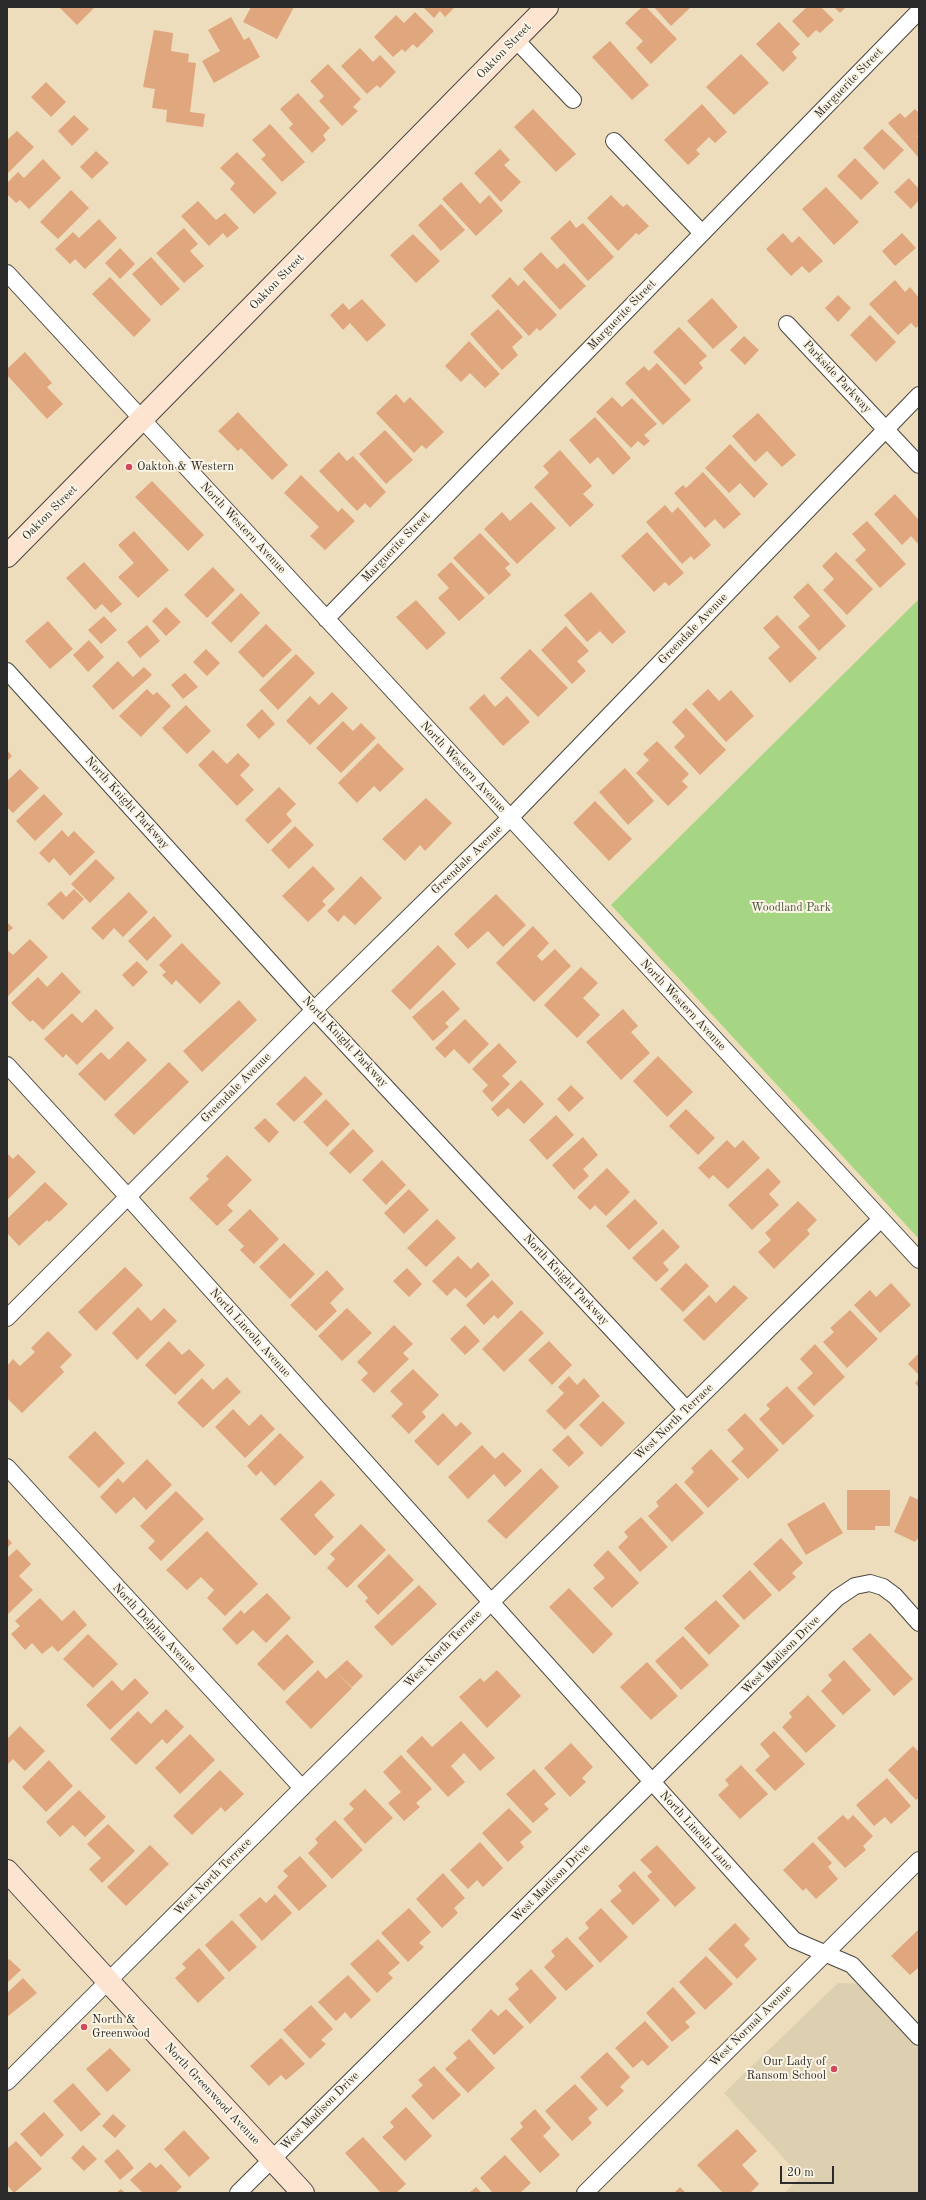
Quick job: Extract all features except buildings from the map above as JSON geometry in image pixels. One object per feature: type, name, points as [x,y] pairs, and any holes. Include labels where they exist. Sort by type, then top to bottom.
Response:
[{"type":"main road","name":"Oakton Street","points":[[7,556],[547,7]]},
{"type":"main road","name":"North Greenwood Avenue","points":[[7,1871],[303,2193]]},
{"type":"street","name":"Marguerite Street","points":[[326,619],[919,11]]},
{"type":"street","points":[[515,39],[573,100]]},
{"type":"street","points":[[614,141],[702,233]]},
{"type":"street","name":"North Western Avenue","points":[[7,273],[919,1260]]},
{"type":"street","name":"Parkside Parkway","points":[[787,324],[919,465]]},
{"type":"street","name":"Greendale Avenue","points":[[7,1318],[314,1010],[510,818],[919,396]]},
{"type":"street","name":"North Knight Parkway","points":[[7,671],[314,1010],[687,1410]]},
{"type":"street","name":"North Lincoln Avenue","points":[[7,1065],[128,1197],[491,1602]]},
{"type":"street","name":"West North Terrace","points":[[7,2082],[302,1788],[881,1219]]},
{"type":"street","name":"North Delphia Avenue","points":[[7,1467],[302,1788]]},
{"type":"street","name":"West Madison Drive","points":[[238,2193],[837,1598],[855,1586],[870,1583],[883,1587],[895,1596],[919,1623]]},
{"type":"street","name":"North Lincoln Lane","points":[[491,1602],[794,1940],[823,1954],[852,1965],[919,2037]]},
{"type":"street","name":"West Normal Avenue","points":[[584,2193],[919,1860]]},
{"type":"shaded area","name":"Our Lady of Ransom School","points":[[838,1983],[864,1984],[919,2044],[919,2193],[784,2193],[801,2177],[724,2093]]},
{"type":"green space","name":"Woodland Park","points":[[919,599],[919,1239],[611,905]]},
{"type":"place","name":"Oakton & Western","points":[[129,467]]},
{"type":"place","name":"North & Greenwood","points":[[84,2027]]},
{"type":"place","name":"Our Lady of Ransom School","points":[[834,2069]]}]
